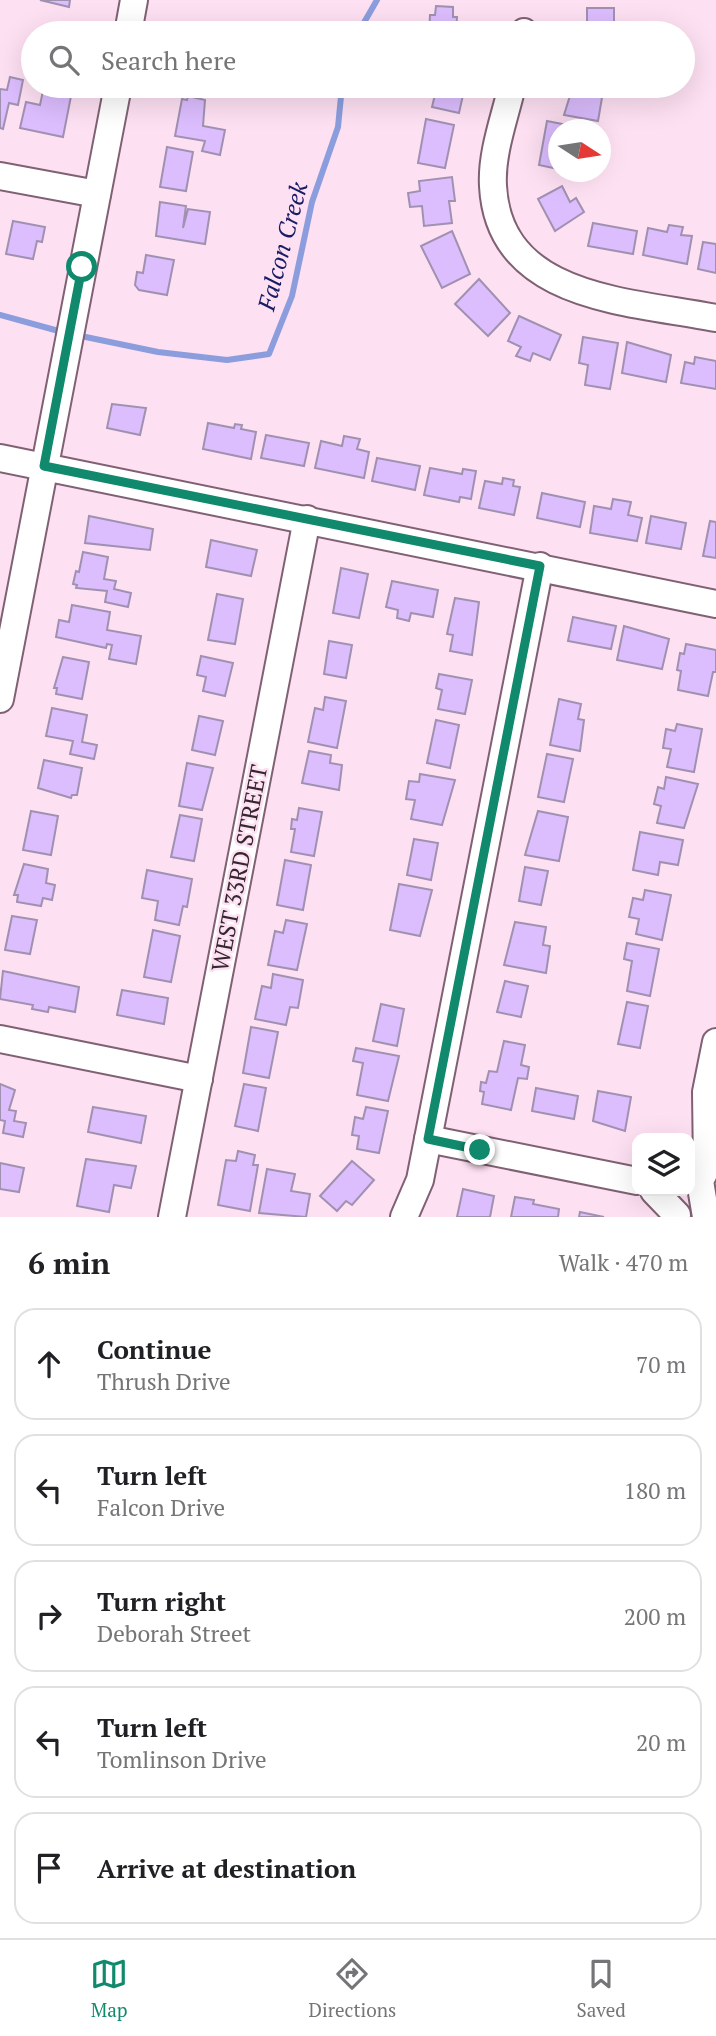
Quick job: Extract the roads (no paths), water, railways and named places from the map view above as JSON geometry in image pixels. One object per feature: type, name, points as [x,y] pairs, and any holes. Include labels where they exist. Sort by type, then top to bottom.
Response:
[{"type":"street","points":[[130,21],[134,0]]},
{"type":"street","points":[[0,699],[64,354],[116,98]]},
{"type":"street","points":[[510,98],[493,184],[499,219],[523,258],[542,275],[575,290],[716,318]]},
{"type":"street","points":[[0,176],[97,194]]},
{"type":"street","points":[[0,458],[716,604]]},
{"type":"street","name":"WEST 33RD STREET","points":[[172,1217],[307,519]]},
{"type":"street","points":[[404,1217],[418,1188],[540,566]]},
{"type":"street","points":[[0,1039],[199,1079]]},
{"type":"street","points":[[706,1217],[699,1181],[704,1166],[706,1092],[716,1042]]},
{"type":"street","points":[[428,1139],[632,1180]]},
{"type":"street","points":[[662,1196],[678,1207]]},
{"type":"waterway","name":"Falcon Creek","points":[[365,21],[377,0]]},
{"type":"waterway","name":"Falcon Creek","points":[[76,335],[158,352],[227,360],[269,354],[292,296],[312,202],[338,127],[341,98]]},
{"type":"waterway","name":"Falcon Creek","points":[[0,315],[66,333]]}]
